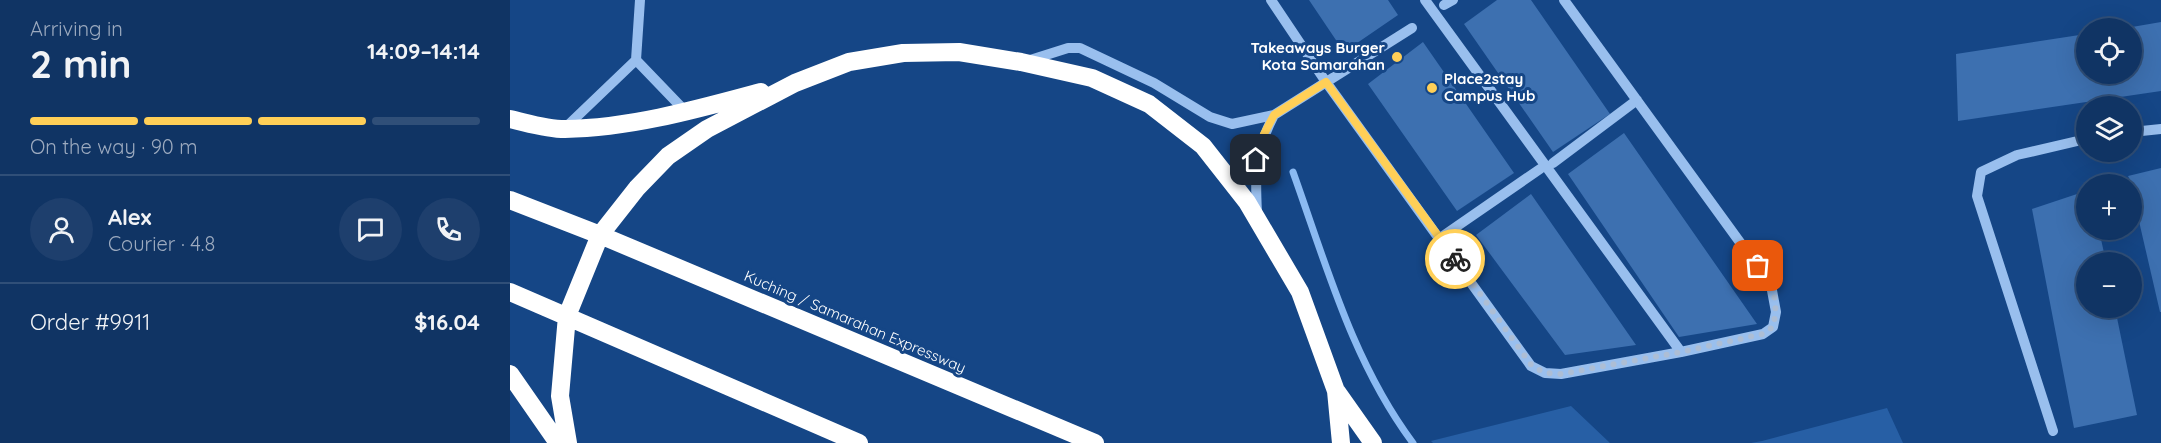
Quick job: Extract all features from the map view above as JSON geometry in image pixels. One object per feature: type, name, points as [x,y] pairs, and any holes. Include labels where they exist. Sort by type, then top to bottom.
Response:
[{"type":"highway","points":[[568,443],[560,396],[567,316],[600,235],[637,188],[668,156],[707,129],[795,83],[849,62],[903,53],[959,52],[1022,62],[1092,78],[1149,104],[1203,146],[1247,202],[1300,291],[1336,391],[1341,443]]},
{"type":"highway","points":[[510,119],[542,127],[564,129],[634,122],[795,83]]},
{"type":"highway","name":"Kuching / Samarahan Expressway","points":[[510,200],[600,235],[1095,443]]},
{"type":"highway","points":[[510,292],[859,443]]},
{"type":"highway","points":[[510,374],[558,443]]},
{"type":"highway","points":[[1336,391],[1373,443]]},
{"type":"street","points":[[564,129],[636,60],[640,0]]},
{"type":"street","points":[[1271,0],[1326,82],[1532,366],[1545,373],[1561,374],[1763,334],[1773,327],[1776,312],[1772,285],[1564,0]]},
{"type":"street","points":[[1425,0],[1681,352]]},
{"type":"street","points":[[1022,62],[1068,48],[1080,48],[1154,83],[1210,117],[1232,124],[1274,115],[1412,28]]},
{"type":"street","points":[[636,60],[686,111]]},
{"type":"street","points":[[1552,163],[1637,100]]},
{"type":"street","points":[[1258,220],[1256,160],[1264,134],[1274,115]]},
{"type":"street","points":[[2142,131],[2161,129]]},
{"type":"street","points":[[2053,431],[1977,196],[1981,172],[2017,155],[2076,141]]},
{"type":"street","points":[[1440,238],[1540,169]]},
{"type":"shaded area","points":[[1571,406],[1610,443],[1433,443],[1431,441]]},
{"type":"shaded area","points":[[1887,408],[1903,443],[1751,443],[1762,441]]},
{"type":"building","points":[[1309,0],[1388,0],[1398,15],[1344,52]]},
{"type":"building","points":[[1497,0],[1531,0],[1610,114],[1553,152],[1464,24]]},
{"type":"building","points":[[2161,22],[2161,91],[2127,96],[2076,96],[2076,104],[1958,121],[1956,54],[2076,36],[2076,84],[2142,84],[2142,25]]},
{"type":"building","points":[[1423,42],[1514,173],[1457,211],[1368,84]]},
{"type":"building","points":[[1624,133],[1757,324],[1679,337],[1568,174]]},
{"type":"building","points":[[2161,168],[2161,312],[2142,234],[2142,174],[2136,174]]},
{"type":"building","points":[[1531,194],[1636,345],[1565,355],[1476,235]]},
{"type":"building","points":[[2076,194],[2076,240],[2101,240],[2104,252],[2076,252],[2076,318],[2117,318],[2137,415],[2074,428],[2032,209]]},
{"type":"waterway","points":[[1293,172],[1357,346],[1392,412],[1413,443]]},
{"type":"way so far","points":[[1455,259],[1532,366],[1545,373],[1561,374],[1763,334],[1773,327],[1776,312],[1772,285],[1758,266]]},
{"type":"place","name":"Takeaways Burger Kota Samarahan","points":[[1397,57]]},
{"type":"place","name":"Place2stay Campus Hub","points":[[1432,88]]},
{"type":"route","points":[[1256,160],[1264,134],[1274,115],[1326,82],[1455,259]]}]
